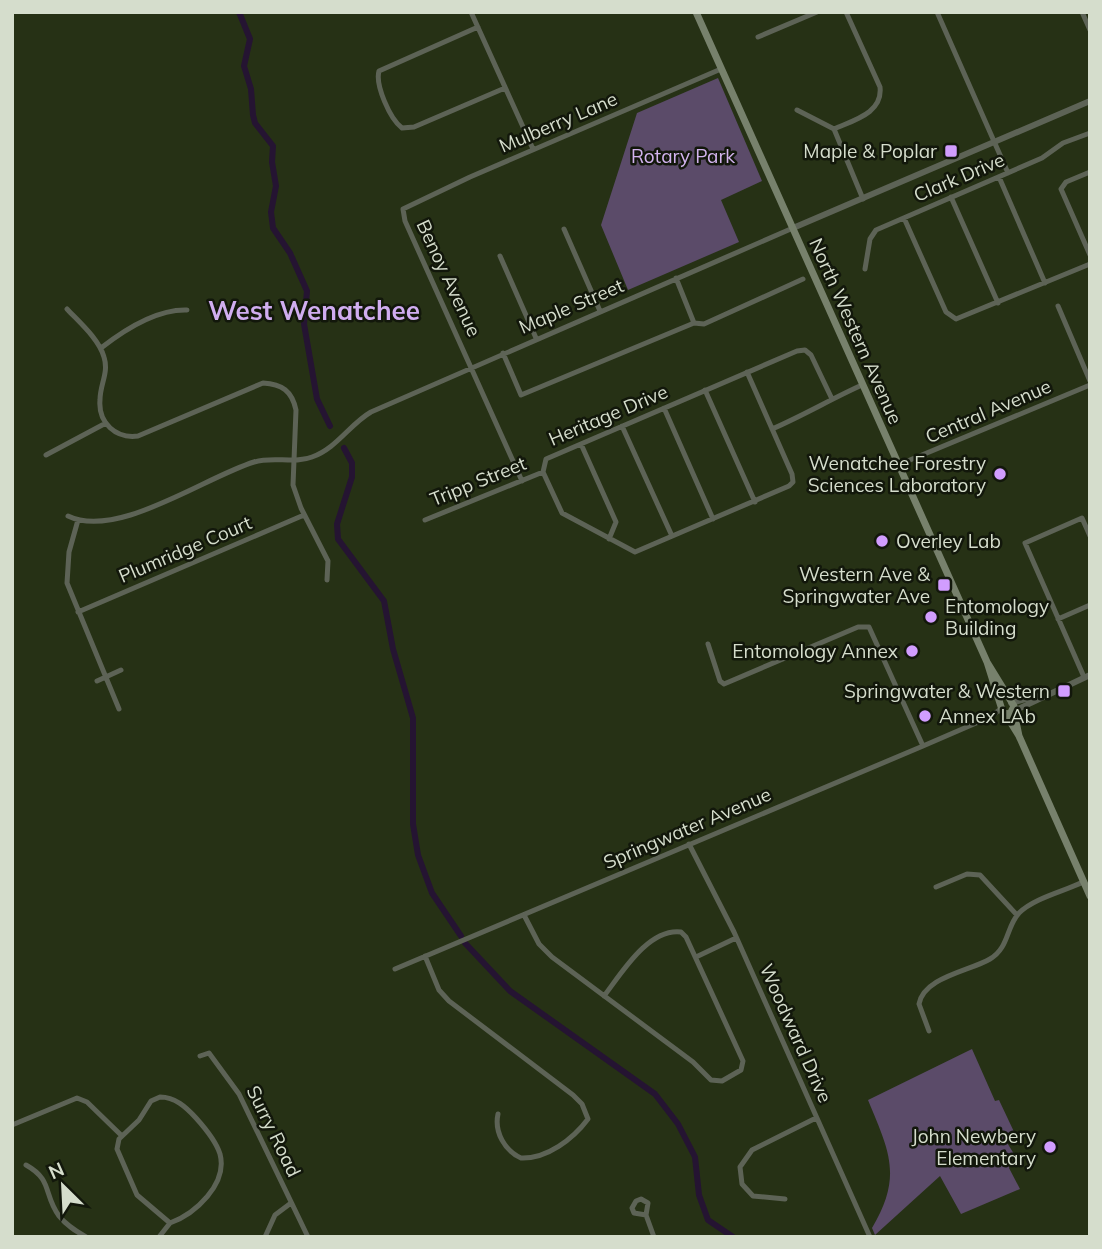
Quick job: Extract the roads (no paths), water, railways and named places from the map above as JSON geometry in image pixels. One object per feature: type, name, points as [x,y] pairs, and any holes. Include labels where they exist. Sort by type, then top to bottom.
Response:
[{"type":"main road","name":"North Western Avenue","points":[[696,12],[1090,896]]},
{"type":"street","points":[[471,12],[533,149]]},
{"type":"street","points":[[758,37],[817,12]]},
{"type":"street","points":[[834,129],[868,113],[877,106],[881,97],[880,87],[846,12]]},
{"type":"street","points":[[937,12],[1008,173]]},
{"type":"street","points":[[1082,12],[1090,30]]},
{"type":"street","points":[[478,27],[379,71],[378,82],[395,120],[402,128],[414,127],[505,88]]},
{"type":"street","name":"Mulberry Lane","points":[[408,204],[721,69]]},
{"type":"street","name":"Maple Street","points":[[68,516],[90,522],[115,520],[251,463],[269,458],[312,457],[344,437],[360,418],[471,366],[1090,101]]},
{"type":"street","points":[[797,110],[834,129],[863,199]]},
{"type":"street","name":"Clark Drive","points":[[865,269],[871,235],[1045,157],[1063,143],[1090,133]]},
{"type":"street","points":[[1090,172],[1063,184],[1061,189],[1090,256]]},
{"type":"street","points":[[999,177],[1045,283]]},
{"type":"street","points":[[951,197],[998,303]]},
{"type":"street","name":"Benoy Avenue","points":[[408,204],[403,209],[405,221],[522,481]]},
{"type":"street","points":[[904,218],[949,316],[961,320],[1090,264]]},
{"type":"street","points":[[564,229],[600,311]]},
{"type":"street","points":[[500,256],[536,338]]},
{"type":"street","points":[[676,278],[694,323]]},
{"type":"street","points":[[503,353],[521,395],[694,323],[704,324],[803,279]]},
{"type":"street","points":[[1058,306],[1090,383]]},
{"type":"street","points":[[67,309],[101,348],[106,372],[100,400],[106,423],[119,435],[138,436],[253,386],[276,384],[285,388],[293,400],[293,485],[304,515],[328,561],[327,580]]},
{"type":"street","points":[[101,348],[133,326],[176,310],[187,310]]},
{"type":"street","name":"Heritage Drive","points":[[772,429],[793,482],[755,502],[635,552],[562,513],[543,472],[546,459],[747,372],[805,350],[811,355],[832,399]]},
{"type":"street","points":[[747,372],[772,429],[825,406],[832,399],[862,385]]},
{"type":"street","name":"Central Avenue","points":[[898,465],[1090,383]]},
{"type":"street","points":[[705,390],[755,502]]},
{"type":"street","points":[[664,408],[713,519]]},
{"type":"street","points":[[46,455],[106,423]]},
{"type":"street","points":[[622,426],[672,537]]},
{"type":"street","points":[[581,444],[616,522],[609,539]]},
{"type":"street","name":"Tripp Street","points":[[425,520],[543,472]]},
{"type":"street","name":"Plumridge Court","points":[[78,612],[304,515]]},
{"type":"street","points":[[1087,676],[1025,543],[1082,518],[1090,536]]},
{"type":"street","points":[[78,520],[69,552],[67,576],[78,612],[119,709]]},
{"type":"street","points":[[1059,619],[1090,606]]},
{"type":"street","points":[[708,644],[720,681],[724,684],[858,627],[869,627],[923,746]]},
{"type":"street","points":[[97,681],[121,670]]},
{"type":"street","name":"Springwater Avenue","points":[[395,969],[1087,676]]},
{"type":"street","name":"Woodward Drive","points":[[689,844],[736,939],[870,1237]]},
{"type":"street","points":[[936,887],[967,874],[980,875],[1017,915]]},
{"type":"street","points":[[929,1031],[920,1011],[922,994],[933,985],[994,957],[1004,947],[1017,915],[1083,882]]},
{"type":"street","points":[[524,915],[546,952],[604,996],[694,1062],[711,1080],[722,1081],[737,1074],[743,1060],[686,937],[674,931],[643,950],[604,996]]},
{"type":"street","points":[[696,957],[736,939]]},
{"type":"street","points":[[425,956],[439,990],[449,1001],[573,1095],[582,1104],[588,1119],[570,1139],[537,1156],[521,1158],[507,1149],[499,1133],[498,1114]]},
{"type":"street","name":"Surry Road","points":[[200,1056],[209,1053],[226,1071],[308,1237]]},
{"type":"street","points":[[159,1237],[170,1223],[192,1212],[215,1183],[221,1160],[214,1141],[188,1110],[164,1097],[151,1101],[139,1120],[122,1136],[117,1149],[134,1190],[145,1203],[170,1223]]},
{"type":"street","points":[[12,1125],[77,1098],[87,1102],[122,1136]]},
{"type":"street","points":[[785,1199],[753,1196],[742,1184],[740,1167],[752,1150],[816,1118]]},
{"type":"street","points":[[26,1165],[45,1179],[53,1205],[66,1224],[86,1237]]},
{"type":"street","points":[[265,1237],[275,1215],[291,1203]]},
{"type":"street","points":[[646,1215],[654,1237]]},
{"type":"waterway","points":[[239,12],[250,39],[244,66],[251,89],[255,123],[273,146],[272,162],[276,186],[271,212],[273,228],[290,253],[307,291],[304,324],[317,399],[330,426]]},
{"type":"waterway","points":[[344,448],[352,463],[352,477],[337,524],[338,539],[384,601],[393,649],[413,718],[413,824],[418,855],[432,893],[461,936]]},
{"type":"waterway","points":[[465,943],[510,991],[655,1094],[678,1124],[695,1157],[699,1195],[708,1220],[733,1237]]},
{"type":"place","name":"Maple & Poplar","points":[[951,151]]},
{"type":"place","name":"Wenatchee Forestry Sciences Laboratory","points":[[1000,474]]},
{"type":"place","name":"Overley Lab","points":[[882,541]]},
{"type":"place","name":"Western Ave & Springwater Ave","points":[[944,585]]},
{"type":"place","name":"Entomology Building","points":[[931,617]]},
{"type":"place","name":"Entomology Annex","points":[[912,651]]},
{"type":"place","name":"Springwater & Western","points":[[1064,691]]},
{"type":"place","name":"Annex LAb","points":[[925,716]]},
{"type":"place","name":"John Newbery Elementary","points":[[1050,1147]]},
{"type":"district","name":"West Wenatchee","points":[[314,311]]},
{"type":"park label","name":"Rotary Park","points":[[683,156]]}]
